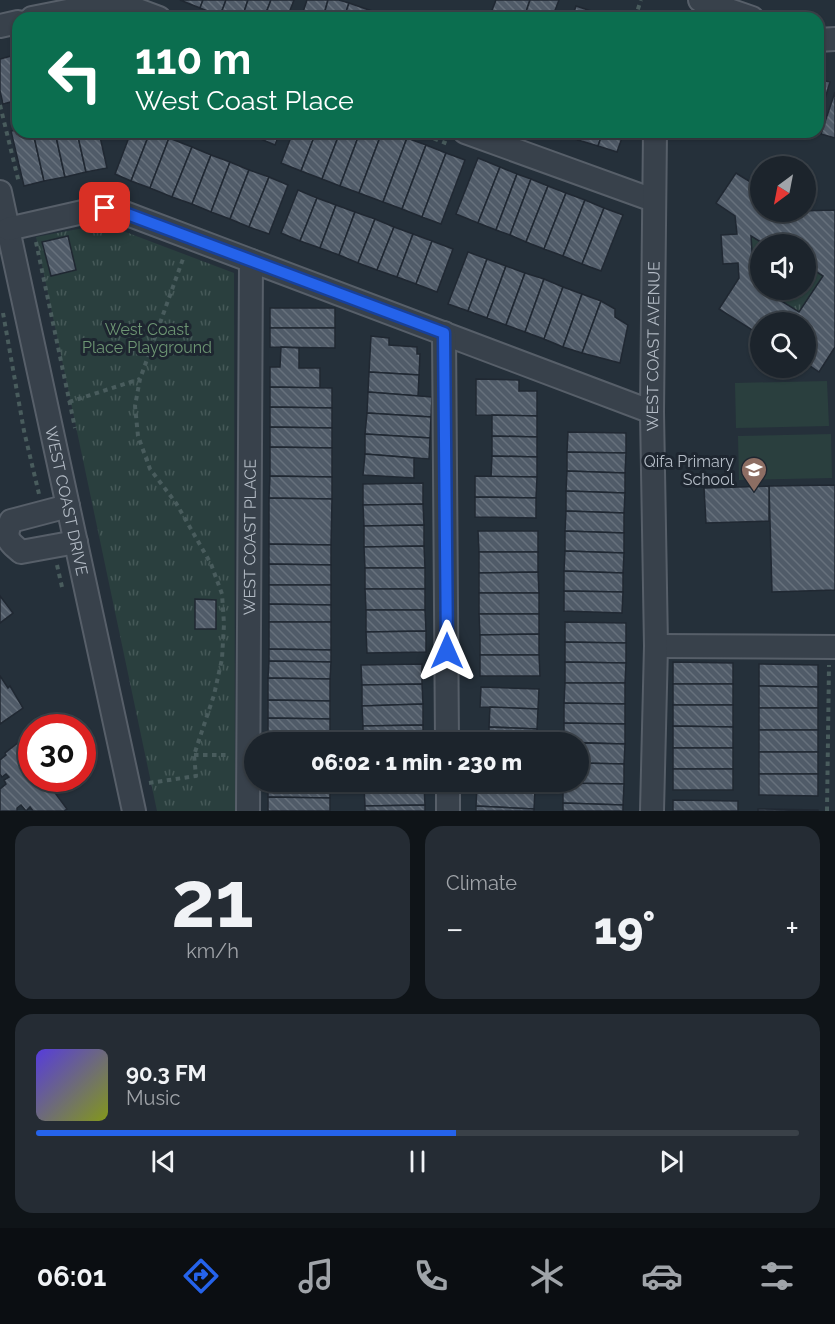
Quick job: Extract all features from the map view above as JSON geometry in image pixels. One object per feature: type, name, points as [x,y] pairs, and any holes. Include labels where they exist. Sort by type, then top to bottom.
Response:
[{"type":"street","points":[[700,0],[735,12]]},
{"type":"street","points":[[62,12],[108,3],[127,6],[143,12]]},
{"type":"street","points":[[482,138],[653,200]]},
{"type":"street","name":"WEST COAST AVENUE","points":[[652,811],[656,646],[652,412],[655,138]]},
{"type":"street","name":"WEST COAST DRIVE","points":[[0,192],[134,811]]},
{"type":"street","points":[[8,229],[68,214],[105,208],[122,212],[652,412]]},
{"type":"street","name":"WEST COAST PLACE","points":[[248,811],[251,261]]},
{"type":"street","points":[[444,333],[447,732]]},
{"type":"street","points":[[68,506],[11,521],[7,532],[9,542],[21,552],[76,542]]},
{"type":"street","points":[[656,646],[832,654]]},
{"type":"street","points":[[448,792],[448,811]]},
{"type":"path","points":[[149,783],[196,776],[194,755],[214,695],[222,658],[224,624],[222,594],[211,564],[176,503],[150,468],[138,436],[135,406],[140,379],[185,251]]},
{"type":"path","points":[[69,402],[140,379]]},
{"type":"path","points":[[827,811],[832,654]]},
{"type":"path","points":[[194,755],[238,754]]},
{"type":"green space","name":"West Coast Place Playground","points":[[94,226],[115,228],[234,273],[235,811],[157,811],[36,237]]},
{"type":"green space","points":[[816,271],[823,276],[816,286]]},
{"type":"green space","points":[[780,300],[807,300],[799,312]]},
{"type":"green space","points":[[827,381],[829,426],[736,428],[735,383]]},
{"type":"green space","points":[[831,434],[832,478],[739,480],[738,436]]},
{"type":"building","points":[[180,0],[203,0],[200,8]]},
{"type":"building","points":[[203,0],[226,0],[222,12],[210,12],[200,8]]},
{"type":"building","points":[[226,0],[248,0],[244,12],[222,12]]},
{"type":"building","points":[[248,0],[271,0],[266,12],[244,12]]},
{"type":"building","points":[[271,0],[294,0],[289,12],[266,12]]},
{"type":"building","points":[[307,0],[328,0],[325,12],[303,12]]},
{"type":"building","points":[[328,0],[349,3],[346,12],[325,12]]},
{"type":"building","points":[[496,0],[530,0],[526,12],[491,12]]},
{"type":"building","points":[[530,0],[559,0],[554,12],[526,12]]},
{"type":"building","points":[[349,3],[369,10],[368,12],[346,12]]},
{"type":"building","points":[[576,6],[594,12],[574,12]]},
{"type":"building","points":[[12,56],[12,102],[3,104],[0,91],[0,59]]},
{"type":"building","points":[[824,80],[830,82],[824,102]]},
{"type":"building","points":[[835,92],[835,138],[824,135],[824,125]]},
{"type":"building","points":[[13,138],[34,138],[44,181],[24,186]]},
{"type":"building","points":[[34,138],[56,138],[65,177],[44,181]]},
{"type":"building","points":[[56,138],[78,138],[86,172],[65,177]]},
{"type":"building","points":[[78,138],[100,138],[107,168],[86,172]]},
{"type":"building","points":[[129,138],[148,138],[131,181],[115,174]]},
{"type":"building","points":[[148,138],[169,138],[150,188],[131,181]]},
{"type":"building","points":[[169,138],[192,147],[172,197],[150,188]]},
{"type":"building","points":[[258,138],[278,138],[275,145]]},
{"type":"building","points":[[291,138],[314,138],[301,171],[281,163]]},
{"type":"building","points":[[314,138],[338,138],[322,179],[301,171]]},
{"type":"building","points":[[338,138],[358,138],[340,186],[322,179]]},
{"type":"building","points":[[358,138],[380,138],[359,193],[340,186]]},
{"type":"building","points":[[380,138],[407,138],[383,202],[359,193]]},
{"type":"building","points":[[407,138],[426,145],[402,209],[383,202]]},
{"type":"building","points":[[579,138],[601,138],[598,146],[578,140]]},
{"type":"building","points":[[601,138],[622,138],[617,152],[598,146]]},
{"type":"building","points":[[426,145],[446,153],[422,217],[402,209]]},
{"type":"building","points":[[192,147],[211,155],[192,204],[172,197]]},
{"type":"building","points":[[446,153],[465,160],[441,224],[422,217]]},
{"type":"building","points":[[211,155],[230,162],[211,212],[192,204]]},
{"type":"building","points":[[478,158],[500,167],[478,223],[456,214]]},
{"type":"building","points":[[230,162],[249,170],[230,219],[211,212]]},
{"type":"building","points":[[500,167],[517,174],[496,230],[478,223]]},
{"type":"building","points":[[249,170],[269,177],[249,227],[230,219]]},
{"type":"building","points":[[736,173],[750,182],[750,222],[816,222],[816,211],[835,210],[835,347],[819,372],[816,370],[816,312],[799,312],[750,312],[750,329],[719,309],[739,278],[738,263],[723,264],[721,235],[737,234],[735,216],[716,203]]},
{"type":"building","points":[[517,174],[531,179],[510,235],[496,230]]},
{"type":"building","points":[[269,177],[288,185],[269,234],[249,227]]},
{"type":"building","points":[[531,179],[548,186],[526,242],[510,235]]},
{"type":"building","points":[[548,186],[566,193],[544,249],[526,242]]},
{"type":"building","points":[[298,190],[317,198],[300,241],[281,233]]},
{"type":"building","points":[[566,193],[585,200],[563,256],[544,249]]},
{"type":"building","points":[[317,198],[336,205],[320,248],[300,241]]},
{"type":"building","points":[[585,200],[604,208],[582,264],[563,256]]},
{"type":"building","points":[[336,205],[355,212],[339,255],[320,248]]},
{"type":"building","points":[[604,208],[623,215],[601,271],[582,264]]},
{"type":"building","points":[[355,212],[375,219],[358,263],[339,255]]},
{"type":"building","points":[[375,219],[394,227],[377,270],[358,263]]},
{"type":"building","points":[[394,227],[413,234],[397,277],[377,270]]},
{"type":"building","points":[[413,234],[432,241],[416,284],[397,277]]},
{"type":"building","points":[[68,236],[76,270],[51,276],[42,242]]},
{"type":"building","points":[[432,241],[453,249],[437,292],[416,284]]},
{"type":"building","points":[[468,252],[487,259],[468,311],[448,304]]},
{"type":"building","points":[[487,259],[506,266],[487,318],[468,311]]},
{"type":"building","points":[[506,266],[525,273],[506,325],[487,318]]},
{"type":"building","points":[[525,273],[544,279],[525,332],[506,325]]},
{"type":"building","points":[[544,279],[563,287],[544,339],[525,332]]},
{"type":"building","points":[[563,287],[582,294],[563,347],[544,339]]},
{"type":"building","points":[[582,294],[601,301],[582,353],[563,347]]},
{"type":"building","points":[[601,301],[615,309],[615,317],[628,325],[620,363],[582,353]]},
{"type":"building","points":[[270,308],[335,308],[335,328],[270,328]]},
{"type":"building","points":[[270,328],[335,328],[335,348],[270,347]]},
{"type":"building","points":[[371,336],[389,338],[389,345],[417,347],[417,354],[420,354],[419,375],[369,372]]},
{"type":"building","points":[[281,347],[299,348],[299,368],[320,368],[320,388],[270,387],[270,367],[280,367]]},
{"type":"building","points":[[369,372],[419,375],[418,396],[368,392]]},
{"type":"building","points":[[476,379],[519,380],[519,391],[537,391],[537,416],[476,415]]},
{"type":"building","points":[[270,387],[332,388],[332,408],[270,407]]},
{"type":"building","points":[[368,392],[432,397],[431,417],[367,413]]},
{"type":"building","points":[[270,407],[332,408],[332,428],[270,427]]},
{"type":"building","points":[[367,413],[431,417],[430,438],[365,434]]},
{"type":"building","points":[[492,415],[537,416],[537,437],[492,436]]},
{"type":"building","points":[[270,427],[332,428],[332,448],[270,447]]},
{"type":"building","points":[[568,432],[626,433],[626,453],[567,452]]},
{"type":"building","points":[[365,434],[430,438],[429,459],[365,454]]},
{"type":"building","points":[[492,436],[537,437],[537,457],[492,456]]},
{"type":"building","points":[[270,447],[332,448],[332,477],[270,476]]},
{"type":"building","points":[[567,452],[626,453],[625,473],[567,471]]},
{"type":"building","points":[[365,454],[414,458],[414,478],[363,475]]},
{"type":"building","points":[[492,456],[537,457],[537,477],[491,477]]},
{"type":"building","points":[[567,471],[625,473],[625,493],[566,491]]},
{"type":"building","points":[[270,476],[332,477],[332,499],[269,498]]},
{"type":"building","points":[[475,476],[537,477],[536,498],[475,497]]},
{"type":"building","points":[[423,483],[423,504],[363,505],[363,484]]},
{"type":"building","points":[[835,485],[835,590],[772,592],[769,486]]},
{"type":"building","points":[[769,486],[769,521],[706,523],[704,488]]},
{"type":"building","points":[[566,491],[625,493],[624,513],[566,511]]},
{"type":"building","points":[[475,497],[536,498],[536,518],[475,517]]},
{"type":"building","points":[[269,498],[332,499],[331,545],[269,544]]},
{"type":"building","points":[[423,504],[424,525],[364,526],[363,505]]},
{"type":"building","points":[[566,511],[624,513],[624,533],[565,531]]},
{"type":"building","points":[[424,525],[424,546],[364,547],[364,526]]},
{"type":"building","points":[[478,531],[538,531],[538,552],[479,552]]},
{"type":"building","points":[[565,531],[624,533],[624,553],[565,551]]},
{"type":"building","points":[[269,544],[331,545],[331,565],[269,564]]},
{"type":"building","points":[[424,546],[425,568],[365,568],[364,547]]},
{"type":"building","points":[[565,551],[624,553],[623,573],[564,571]]},
{"type":"building","points":[[479,552],[538,552],[538,572],[479,573]]},
{"type":"building","points":[[269,564],[331,565],[331,585],[269,585]]},
{"type":"building","points":[[365,568],[425,568],[425,589],[365,589]]},
{"type":"building","points":[[564,571],[623,573],[623,592],[564,591]]},
{"type":"building","points":[[538,572],[539,593],[479,593],[479,573]]},
{"type":"building","points":[[269,585],[331,585],[331,605],[269,604]]},
{"type":"building","points":[[365,589],[425,589],[425,610],[366,610]]},
{"type":"building","points":[[564,591],[623,592],[622,613],[564,611]]},
{"type":"building","points":[[479,593],[539,593],[539,614],[479,614]]},
{"type":"building","points":[[0,596],[13,613],[0,623]]},
{"type":"building","points":[[195,599],[216,600],[216,629],[195,629]]},
{"type":"building","points":[[269,604],[331,605],[331,622],[269,622]]},
{"type":"building","points":[[366,610],[425,610],[426,631],[366,632]]},
{"type":"building","points":[[479,614],[539,614],[539,634],[480,635]]},
{"type":"building","points":[[269,622],[331,622],[331,650],[269,649]]},
{"type":"building","points":[[565,622],[626,623],[626,643],[565,642]]},
{"type":"building","points":[[426,631],[426,652],[367,653],[366,632]]},
{"type":"building","points":[[539,634],[539,655],[480,655],[480,635]]},
{"type":"building","points":[[565,642],[626,643],[626,663],[565,662]]},
{"type":"building","points":[[269,649],[331,650],[331,662],[269,661]]},
{"type":"building","points":[[480,655],[539,655],[540,676],[480,676]]},
{"type":"building","points":[[269,661],[331,662],[330,679],[268,678]]},
{"type":"building","points":[[565,662],[626,663],[625,683],[565,683]]},
{"type":"building","points":[[673,662],[733,663],[733,684],[673,684]]},
{"type":"building","points":[[422,664],[422,684],[362,685],[361,665]]},
{"type":"building","points":[[759,664],[818,665],[818,687],[759,686]]},
{"type":"building","points":[[0,676],[8,688],[10,686],[23,708],[0,724]]},
{"type":"building","points":[[268,678],[330,679],[330,701],[268,700]]},
{"type":"building","points":[[565,683],[625,683],[625,704],[564,703]]},
{"type":"building","points":[[422,684],[423,704],[362,706],[362,685]]},
{"type":"building","points":[[673,684],[733,684],[733,705],[673,705]]},
{"type":"building","points":[[759,686],[818,687],[818,708],[759,708]]},
{"type":"building","points":[[481,687],[539,689],[538,709],[480,707]]},
{"type":"building","points":[[268,700],[330,701],[330,719],[268,718]]},
{"type":"building","points":[[564,703],[625,704],[625,724],[564,723]]},
{"type":"building","points":[[423,704],[423,725],[363,726],[362,706]]},
{"type":"building","points":[[673,705],[733,705],[733,727],[673,726]]},
{"type":"building","points":[[490,707],[538,709],[537,729],[489,727]]},
{"type":"building","points":[[759,708],[818,708],[818,730],[759,730]]},
{"type":"building","points":[[268,718],[330,719],[330,732],[268,732]]},
{"type":"building","points":[[564,723],[625,724],[625,744],[589,743],[589,732],[564,732]]},
{"type":"building","points":[[423,725],[423,732],[363,732],[363,726]]},
{"type":"building","points":[[673,726],[733,727],[733,748],[673,748]]},
{"type":"building","points":[[489,727],[537,729],[537,732],[489,732]]},
{"type":"building","points":[[759,730],[818,730],[818,752],[759,752]]},
{"type":"building","points":[[18,743],[18,792],[54,792],[67,809],[64,811],[33,811],[30,807],[26,811],[21,805],[17,811],[0,811],[0,789],[6,784],[4,780],[9,777],[6,774],[2,777],[0,774],[0,760],[6,755],[5,753]]},
{"type":"building","points":[[589,743],[625,744],[624,764],[589,763]]},
{"type":"building","points":[[673,748],[733,748],[733,769],[673,769]]},
{"type":"building","points":[[759,752],[818,752],[818,774],[759,774]]},
{"type":"building","points":[[589,763],[624,764],[624,784],[589,783]]},
{"type":"building","points":[[673,769],[733,769],[733,790],[673,790]]},
{"type":"building","points":[[759,774],[818,774],[818,796],[759,795]]},
{"type":"building","points":[[589,783],[624,784],[623,805],[563,803],[563,792],[589,792]]},
{"type":"building","points":[[268,792],[330,792],[330,798],[268,797]]},
{"type":"building","points":[[364,792],[424,792],[425,805],[365,806]]},
{"type":"building","points":[[477,792],[535,792],[534,809],[476,806]]},
{"type":"building","points":[[268,797],[330,798],[330,811],[268,811]]},
{"type":"building","points":[[673,800],[738,801],[738,811],[673,811]]},
{"type":"building","points":[[563,803],[623,805],[623,811],[563,811]]},
{"type":"building","points":[[425,805],[425,811],[365,811],[365,806]]},
{"type":"building","points":[[476,806],[534,809],[534,811],[476,811]]},
{"type":"building","points":[[758,809],[818,810],[818,811],[758,811]]},
{"type":"place","name":"Qifa Primary School","points":[[754,493]]},
{"type":"route","points":[[105,208],[122,212],[444,333],[447,651]]}]
